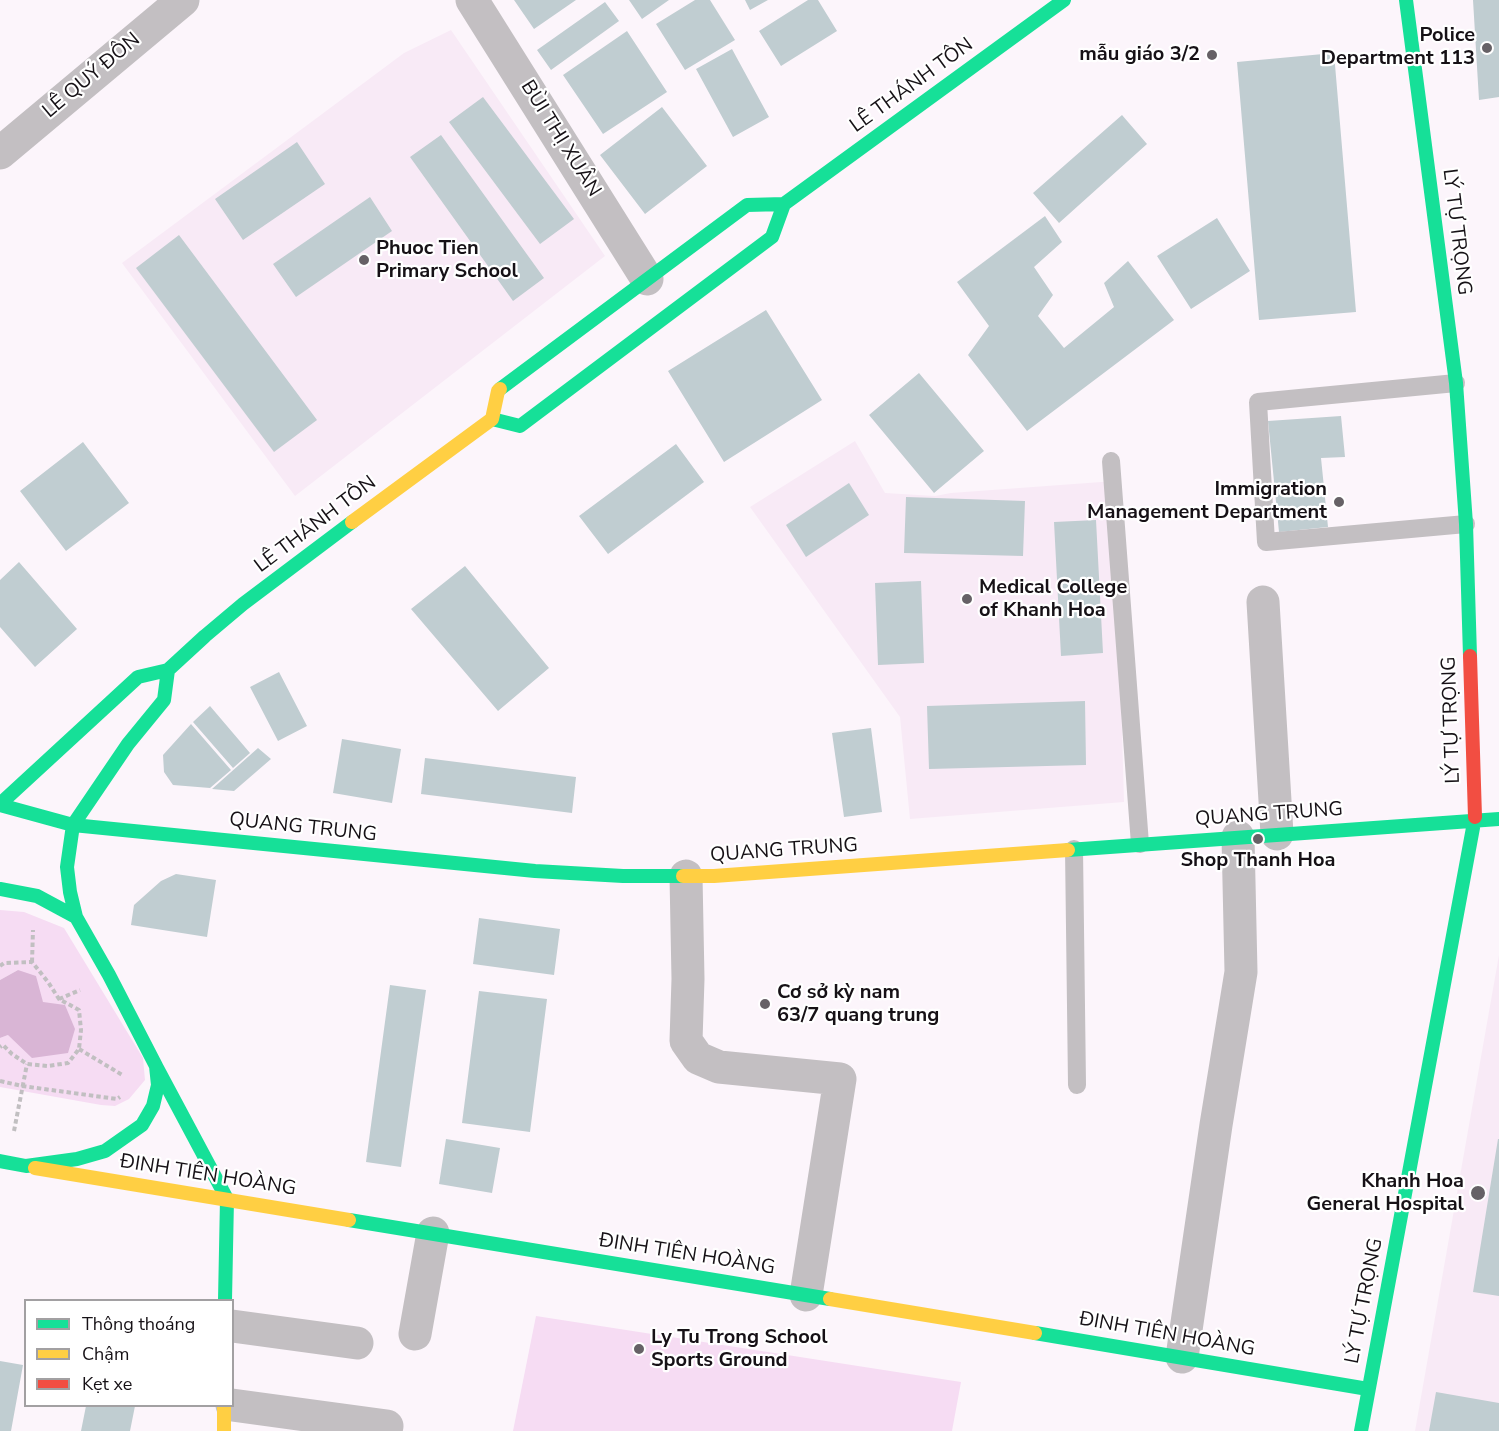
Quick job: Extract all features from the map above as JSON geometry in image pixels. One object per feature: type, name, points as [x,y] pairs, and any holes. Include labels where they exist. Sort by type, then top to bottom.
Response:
[{"type":"street","name":"LÊ QUÝ ĐÔN","points":[[0,153],[183,0]]},
{"type":"street","name":"BÙI THỊ XUÂN","points":[[472,0],[659,296]]},
{"type":"street","name":"LÊ THÁNH TÔN","points":[[784,204],[1064,0]]},
{"type":"street","name":"LÝ TỰ TRỌNG","points":[[1361,1431],[1475,820],[1466,524],[1456,383],[1406,0]]},
{"type":"street","points":[[784,204],[747,205],[659,296],[520,426],[492,419],[498,391],[659,296],[772,237],[784,204]]},
{"type":"street","name":"LÊ THÁNH TÔN","points":[[0,805],[138,677],[168,670],[243,604],[492,419]]},
{"type":"street","points":[[1263,602],[1277,834]]},
{"type":"street","points":[[168,670],[164,700],[128,744],[73,825],[67,867],[76,917],[227,1199],[225,1299]]},
{"type":"street","name":"QUANG TRUNG","points":[[0,805],[73,825],[535,871],[623,876],[714,876],[1499,819]]},
{"type":"street","points":[[1182,1357],[1214,1136],[1241,972],[1238,837]]},
{"type":"street","points":[[686,876],[688,979],[686,1041],[698,1058],[719,1066],[840,1079],[806,1295]]},
{"type":"street","points":[[0,889],[37,896],[76,917]]},
{"type":"street","points":[[26,1166],[77,1159],[105,1151],[142,1125],[153,1106],[158,1085],[156,1066]]},
{"type":"street","name":"ĐINH TIÊN HOÀNG","points":[[4,1162],[1368,1389]]},
{"type":"street","points":[[414,1334],[433,1233]]},
{"type":"street","points":[[234,1326],[357,1343]]},
{"type":"street","points":[[234,1405],[387,1426]]},
{"type":"street","points":[[224,1407],[224,1431]]},
{"type":"lane","points":[[1456,383],[1258,402],[1266,542],[1466,524]]},
{"type":"lane","points":[[1111,461],[1140,844]]},
{"type":"lane","points":[[1074,849],[1077,1085]]},
{"type":"path","points":[[0,1047],[3,1045],[27,1064],[48,1066],[68,1062],[79,1049],[81,1030],[79,1010],[59,999],[32,962],[33,923]]},
{"type":"path","points":[[0,966],[4,963],[32,962]]},
{"type":"path","points":[[79,1049],[128,1077]]},
{"type":"path","points":[[4,1162],[27,1064]]},
{"type":"path","points":[[0,1081],[117,1099],[124,1094]]},
{"type":"shaded area","name":"Phuoc Tien Primary School","points":[[451,30],[605,256],[295,496],[122,263],[404,53]]},
{"type":"shaded area","name":"Medical College of Khanh Hoa","points":[[855,441],[885,493],[935,496],[1115,481],[1124,802],[910,819],[900,717],[750,507]]},
{"type":"shaded area","points":[[0,910],[24,912],[64,928],[143,1058],[145,1080],[129,1099],[115,1106],[101,1105],[0,1087],[0,1038],[8,1035],[43,1002],[18,970],[0,980]]},
{"type":"shaded area","name":"Khanh Hoa General Hospital","points":[[1499,955],[1499,1431],[1415,1431]]},
{"type":"shaded area","points":[[18,970],[36,976],[43,1002],[65,1005],[75,1029],[68,1053],[32,1058],[8,1035],[0,1038],[0,980]]},
{"type":"shaded area","name":"Ly Tu Trong School Sports Ground","points":[[536,1316],[961,1382],[952,1431],[513,1431]]},
{"type":"building","points":[[514,0],[576,0],[534,29]]},
{"type":"building","points":[[629,0],[669,0],[642,19]]},
{"type":"building","points":[[695,0],[710,0],[735,40],[685,70],[656,24]]},
{"type":"building","points":[[745,0],[768,0],[750,10]]},
{"type":"building","points":[[808,0],[818,0],[837,31],[781,66],[759,31]]},
{"type":"building","name":"Police Department 113","points":[[1473,0],[1499,0],[1499,97],[1479,100]]},
{"type":"building","points":[[605,2],[619,21],[551,70],[537,50]]},
{"type":"building","points":[[627,31],[667,92],[603,134],[563,75]]},
{"type":"building","points":[[732,49],[769,117],[733,137],[696,69]]},
{"type":"building","points":[[1334,53],[1356,312],[1259,320],[1237,62]]},
{"type":"building","points":[[483,97],[574,219],[540,244],[449,122]]},
{"type":"building","points":[[662,107],[707,166],[645,214],[600,155]]},
{"type":"building","points":[[1122,115],[1147,144],[1059,223],[1033,193]]},
{"type":"building","points":[[441,135],[544,278],[513,301],[410,157]]},
{"type":"building","points":[[297,142],[325,184],[243,240],[215,199]]},
{"type":"building","points":[[370,197],[392,231],[296,297],[273,264]]},
{"type":"building","points":[[1045,216],[1062,242],[1034,267],[1053,295],[1038,316],[1064,348],[1114,307],[1104,283],[1128,261],[1174,320],[1027,431],[968,355],[989,326],[957,282]]},
{"type":"building","points":[[1217,218],[1250,271],[1191,309],[1157,256]]},
{"type":"building","points":[[179,235],[317,420],[274,452],[136,268]]},
{"type":"building","points":[[766,310],[822,400],[724,462],[668,371]]},
{"type":"building","points":[[919,373],[984,451],[934,493],[869,415]]},
{"type":"building","points":[[1341,416],[1345,457],[1321,458],[1328,527],[1279,532],[1268,421]]},
{"type":"building","points":[[83,442],[129,503],[66,551],[20,491]]},
{"type":"building","points":[[676,444],[704,482],[608,554],[579,516]]},
{"type":"building","points":[[849,483],[869,515],[806,557],[786,525]]},
{"type":"building","points":[[906,497],[1025,501],[1023,556],[904,553]]},
{"type":"building","points":[[1096,520],[1103,653],[1061,656],[1054,522]]},
{"type":"building","points":[[19,562],[77,629],[35,667],[0,627],[0,580]]},
{"type":"building","points":[[465,566],[549,668],[498,711],[411,609]]},
{"type":"building","points":[[921,581],[924,663],[878,665],[875,583]]},
{"type":"building","points":[[279,672],[307,726],[278,741],[250,687]]},
{"type":"building","points":[[1085,701],[1086,765],[929,769],[927,706]]},
{"type":"building","points":[[210,706],[250,753],[233,768],[193,722]]},
{"type":"building","points":[[191,724],[231,770],[210,788],[173,785],[164,772],[163,755]]},
{"type":"building","points":[[871,728],[882,812],[844,817],[832,733]]},
{"type":"building","points":[[342,739],[401,749],[392,803],[333,793]]},
{"type":"building","points":[[258,748],[271,759],[234,791],[212,789]]},
{"type":"building","points":[[425,758],[576,777],[572,813],[421,794]]},
{"type":"building","points":[[176,874],[216,880],[207,937],[131,925],[134,905],[161,881]]},
{"type":"building","points":[[479,918],[560,929],[554,975],[473,964]]},
{"type":"building","points":[[390,985],[426,990],[401,1167],[366,1162]]},
{"type":"building","points":[[479,991],[547,999],[530,1132],[462,1123]]},
{"type":"building","points":[[446,1139],[500,1148],[492,1193],[439,1184]]},
{"type":"building","points":[[1499,1139],[1499,1296],[1473,1292]]},
{"type":"building","points":[[0,1361],[23,1365],[11,1431],[0,1431]]},
{"type":"building","points":[[1436,1392],[1499,1403],[1499,1431],[1429,1431]]},
{"type":"building","points":[[86,1407],[135,1407],[130,1431],[81,1431]]},
{"type":"traffic: fast","points":[[492,419],[520,426],[772,237],[784,204],[1064,0]]},
{"type":"traffic: fast","points":[[1406,0],[1456,383],[1466,524],[1470,656]]},
{"type":"traffic: fast","points":[[500,389],[747,205],[784,204]]},
{"type":"traffic: fast","points":[[0,804],[138,677],[168,670],[243,604],[352,522]]},
{"type":"traffic: fast","points":[[0,1161],[26,1166],[77,1159],[105,1151],[142,1125],[153,1106],[158,1085],[156,1066],[76,917],[67,867],[73,825],[128,744],[164,700],[168,670]]},
{"type":"traffic: fast","points":[[0,805],[73,825],[535,871],[623,876],[683,876]]},
{"type":"traffic: fast","points":[[1361,1431],[1475,817]]},
{"type":"traffic: fast","points":[[1068,850],[1499,819]]},
{"type":"traffic: fast","points":[[0,889],[37,896],[76,917]]},
{"type":"traffic: fast","points":[[156,1066],[227,1199],[225,1299]]},
{"type":"traffic: fast","points":[[349,1220],[830,1299]]},
{"type":"traffic: fast","points":[[1035,1333],[1368,1389]]},
{"type":"traffic: slow","points":[[352,522],[492,419],[500,389]]},
{"type":"traffic: slow","points":[[683,876],[714,876],[1068,850]]},
{"type":"traffic: slow","points":[[35,1168],[349,1220]]},
{"type":"traffic: slow","points":[[830,1299],[1035,1333]]},
{"type":"traffic: slow","points":[[224,1407],[224,1431]]},
{"type":"traffic: jam","points":[[1470,656],[1475,817]]},
{"type":"place","name":"Police Department 113","points":[[1487,48]]},
{"type":"place","name":"mẫu giáo 3/2","points":[[1212,55]]},
{"type":"place","name":"Phuoc Tien Primary School","points":[[364,260]]},
{"type":"place","name":"Immigration Management Department","points":[[1339,502]]},
{"type":"place","name":"Medical College of Khanh Hoa","points":[[967,599]]},
{"type":"place","name":"Shop Thanh Hoa","points":[[1258,839]]},
{"type":"place","name":"Cơ sở kỳ nam 63/7 quang trung","points":[[765,1004]]},
{"type":"place","name":"Khanh Hoa General Hospital","points":[[1478,1193]]},
{"type":"place","name":"Ly Tu Trong School Sports Ground","points":[[639,1349]]}]
